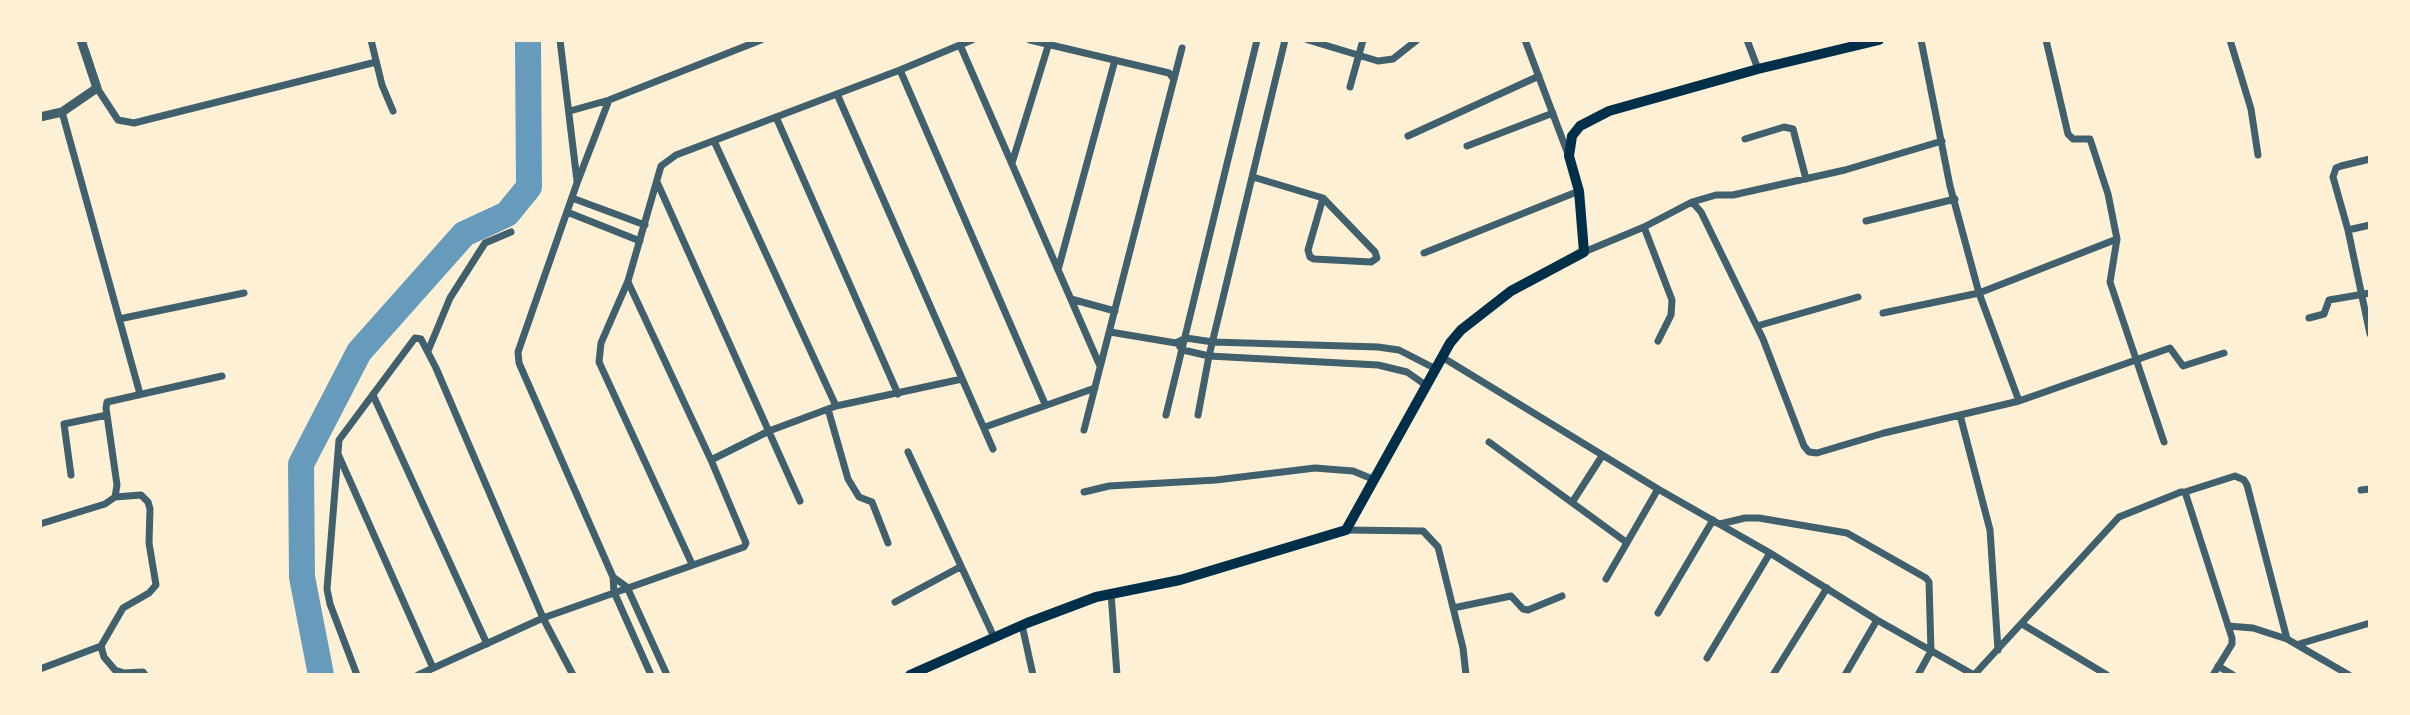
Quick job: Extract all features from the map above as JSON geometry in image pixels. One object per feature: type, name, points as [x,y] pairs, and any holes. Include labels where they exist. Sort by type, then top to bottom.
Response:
[{"type":"main road","points":[[910,675],[1022,625],[1111,593],[1180,580],[1346,530],[1442,357],[1461,330],[1480,313],[1540,274],[1584,252],[1579,191],[1569,156],[1572,136],[1580,126],[1609,111],[1758,69],[1879,40]]},
{"type":"street","points":[[81,40],[97,88],[118,120],[134,123],[376,62]]},
{"type":"street","points":[[371,40],[393,111]]},
{"type":"street","points":[[560,40],[577,183]]},
{"type":"street","points":[[570,111],[609,100],[761,40]]},
{"type":"street","points":[[692,564],[599,362],[601,343],[628,281],[661,166],[666,160],[972,40]]},
{"type":"street","points":[[1030,40],[1169,73],[1174,79]]},
{"type":"street","points":[[1166,415],[1257,40]]},
{"type":"street","points":[[1198,415],[1209,356],[1285,40]]},
{"type":"street","points":[[1308,40],[1378,61],[1393,59],[1417,40]]},
{"type":"street","points":[[1350,87],[1363,40]]},
{"type":"street","points":[[1525,40],[1569,156]]},
{"type":"street","points":[[1747,40],[1758,69]]},
{"type":"street","points":[[1921,40],[1979,293],[2019,401]]},
{"type":"street","points":[[2046,40],[2068,134],[2073,139],[2090,139],[2108,194],[2117,239],[2110,282],[2164,442]]},
{"type":"street","points":[[2230,40],[2251,109],[2258,155]]},
{"type":"street","points":[[1011,165],[1049,43]]},
{"type":"street","points":[[960,45],[1100,368]]},
{"type":"street","points":[[1084,430],[1182,48]]},
{"type":"street","points":[[1058,270],[1115,60]]},
{"type":"street","points":[[900,70],[1045,404]]},
{"type":"street","points":[[1408,136],[1539,76]]},
{"type":"street","points":[[40,117],[62,112],[97,88]]},
{"type":"street","points":[[837,94],[993,449]]},
{"type":"street","points":[[609,100],[518,352],[519,363],[613,577],[614,592],[651,675]]},
{"type":"street","points":[[62,112],[140,394]]},
{"type":"street","points":[[1467,146],[1553,113]]},
{"type":"street","points":[[776,117],[898,394]]},
{"type":"street","points":[[1745,139],[1784,127],[1793,129],[1806,179]]},
{"type":"street","points":[[714,141],[832,408],[848,479],[859,497],[872,502],[888,543]]},
{"type":"street","points":[[1584,252],[1644,227],[1692,202],[1806,179],[1942,141]]},
{"type":"street","points":[[2370,159],[2336,168],[2333,177],[2366,294],[2370,334]]},
{"type":"street","points":[[1253,177],[1323,198],[1375,252],[1377,258],[1371,262],[1310,257],[1308,250],[1323,198]]},
{"type":"street","points":[[657,182],[800,501]]},
{"type":"street","points":[[1424,253],[1579,191]]},
{"type":"street","points":[[572,198],[645,225]]},
{"type":"street","points":[[1866,221],[1955,199]]},
{"type":"street","points":[[1692,202],[1701,212],[1757,326],[1809,452],[1817,453],[1884,433],[2019,401],[2170,348],[2183,366],[2224,353]]},
{"type":"street","points":[[567,212],[640,241]]},
{"type":"street","points":[[2348,230],[2370,225]]},
{"type":"street","points":[[1644,227],[1672,300],[1671,315],[1658,341]]},
{"type":"street","points":[[428,351],[450,298],[485,243],[511,232]]},
{"type":"street","points":[[1883,313],[1979,293],[2117,239]]},
{"type":"street","points":[[418,675],[543,618],[741,549],[746,543],[628,281]]},
{"type":"street","points":[[119,319],[244,293]]},
{"type":"street","points":[[2309,318],[2324,314],[2329,300],[2366,294]]},
{"type":"street","points":[[1757,326],[1858,297]]},
{"type":"street","points":[[1070,299],[1115,311]]},
{"type":"street","points":[[1110,332],[1176,343],[1183,350],[1209,356],[1378,365],[1407,372],[1427,386]]},
{"type":"street","points":[[1176,343],[1186,338],[1213,342],[1378,347],[1399,350],[1436,369]]},
{"type":"street","points":[[357,675],[327,589],[339,440],[412,340],[421,339],[543,618],[573,675]]},
{"type":"street","points":[[1442,357],[1602,456],[1974,675],[2119,517],[2178,492],[2235,476],[2244,480],[2287,639]]},
{"type":"street","points":[[115,497],[117,485],[107,402],[222,376]]},
{"type":"street","points":[[711,460],[769,431],[832,408],[962,379]]},
{"type":"street","points":[[985,427],[1095,388]]},
{"type":"street","points":[[373,395],[487,644]]},
{"type":"street","points":[[71,475],[64,424],[107,415]]},
{"type":"street","points":[[1960,415],[1990,530],[1998,650]]},
{"type":"street","points":[[1489,442],[1626,542]]},
{"type":"street","points":[[908,452],[994,637]]},
{"type":"street","points":[[338,454],[433,668]]},
{"type":"street","points":[[1573,501],[1602,456]]},
{"type":"street","points":[[1084,492],[1109,486],[1216,480],[1315,468],[1353,471],[1375,480]]},
{"type":"street","points":[[1606,579],[1658,489]]},
{"type":"street","points":[[2361,490],[2370,489]]},
{"type":"street","points":[[2185,492],[2232,644],[2213,675]]},
{"type":"street","points":[[40,524],[92,509],[115,497],[141,495],[150,509],[149,543],[156,585],[149,593],[123,608],[101,646],[40,669]]},
{"type":"street","points":[[1658,613],[1717,522],[1759,518],[1847,533],[1929,582],[1931,651],[1918,675]]},
{"type":"street","points":[[1346,530],[1423,531],[1438,547],[1466,675]]},
{"type":"street","points":[[1707,658],[1770,553]]},
{"type":"street","points":[[895,602],[960,567]]},
{"type":"street","points":[[613,577],[627,587],[667,675]]},
{"type":"street","points":[[1773,675],[1827,588]]},
{"type":"street","points":[[1111,593],[1117,675]]},
{"type":"street","points":[[1453,608],[1511,596],[1523,609],[1528,610],[1562,596]]},
{"type":"street","points":[[1845,675],[1877,620]]},
{"type":"street","points":[[2022,624],[2107,675]]},
{"type":"street","points":[[2299,644],[2370,624]]},
{"type":"street","points":[[1022,625],[1033,675]]},
{"type":"street","points":[[2228,626],[2253,628],[2287,639],[2349,675]]},
{"type":"street","points":[[101,646],[104,657],[115,670],[143,672],[145,675]]},
{"type":"street","points":[[2218,666],[2233,675]]},
{"type":"waterway","points":[[321,675],[302,577],[301,464],[359,352],[464,234],[507,214],[529,187],[528,40]]}]
